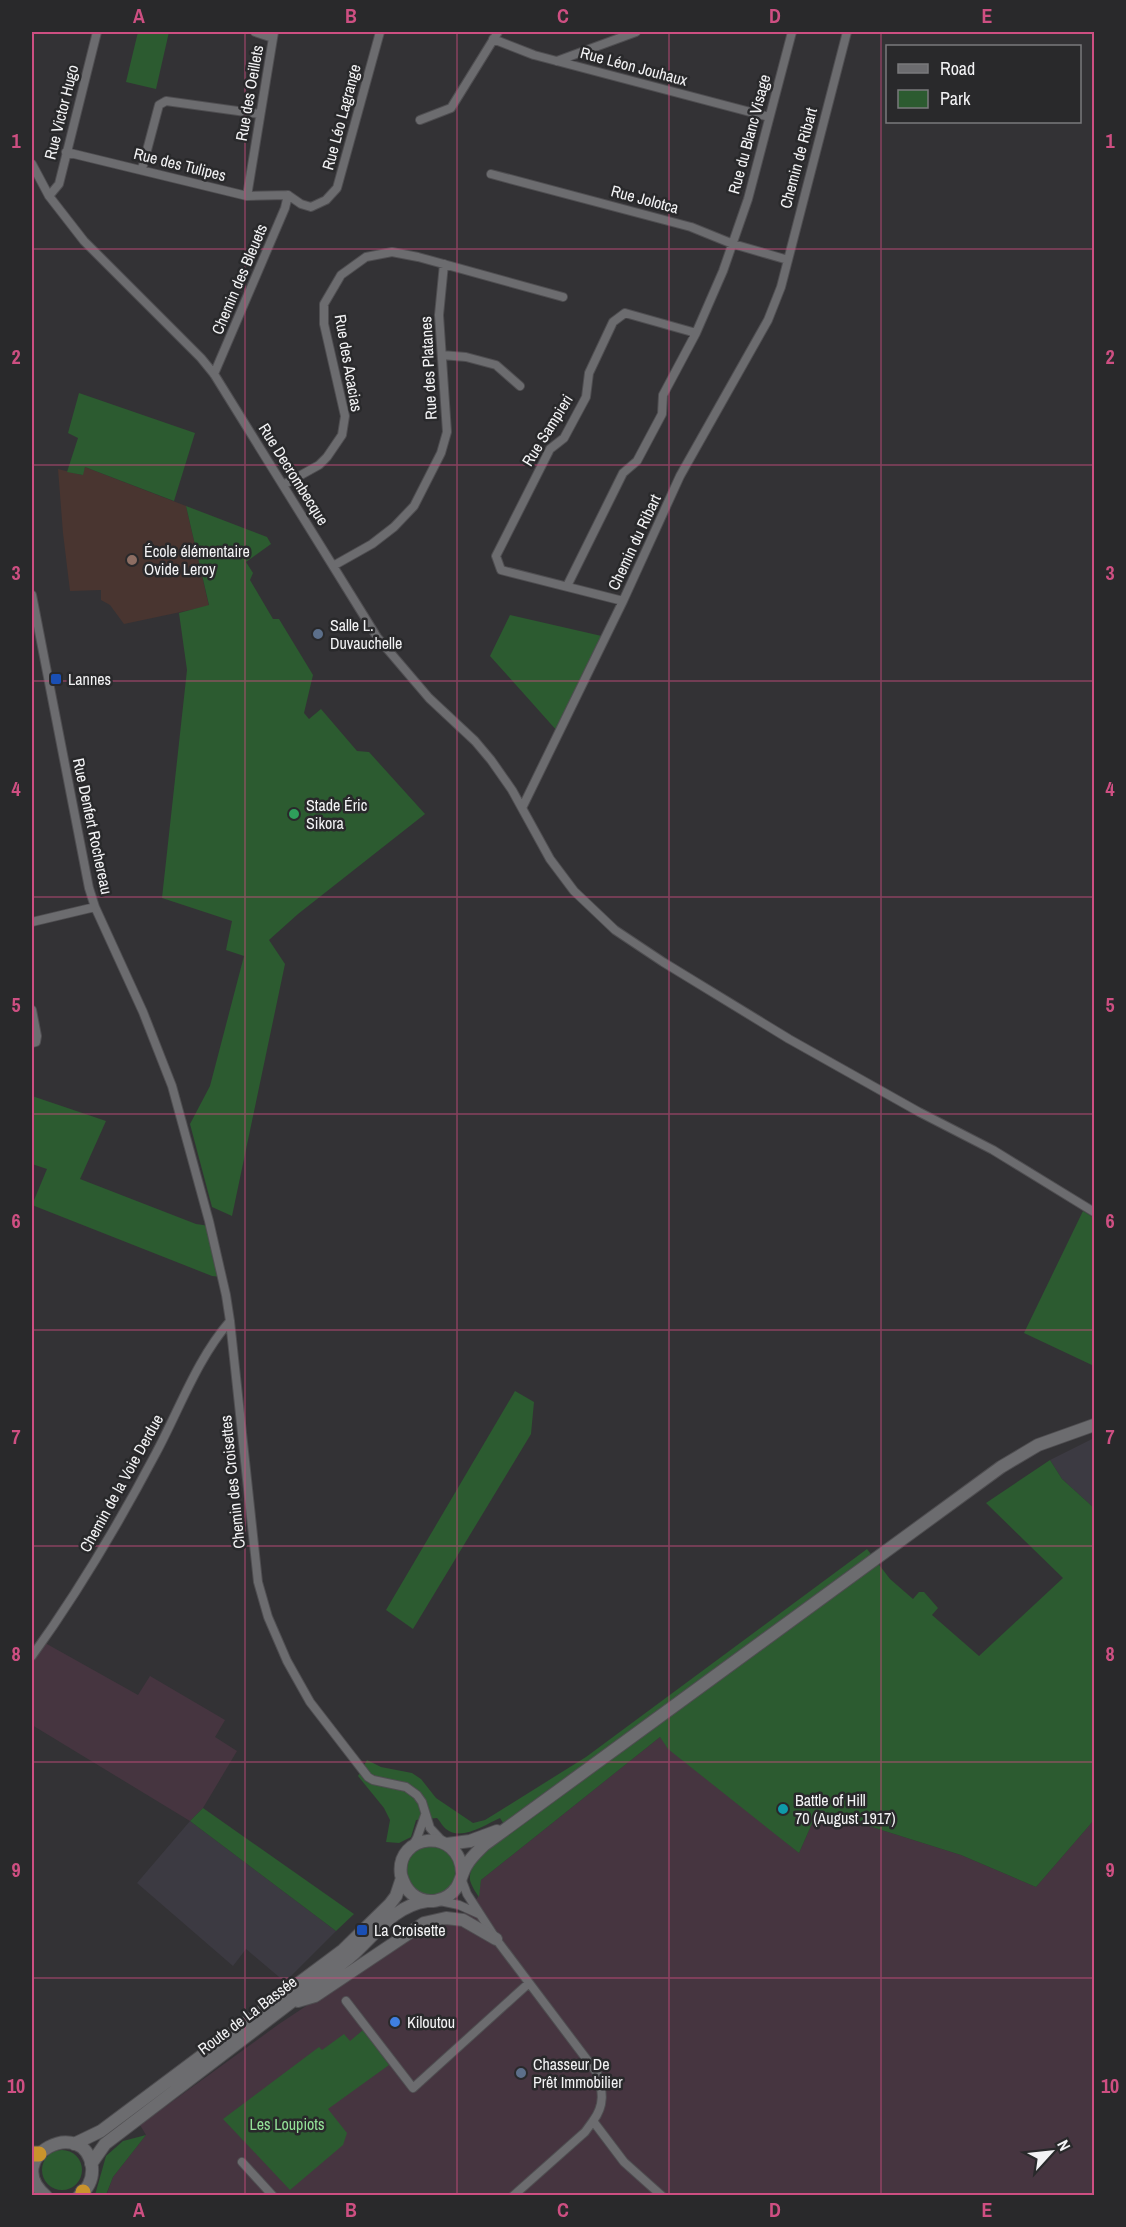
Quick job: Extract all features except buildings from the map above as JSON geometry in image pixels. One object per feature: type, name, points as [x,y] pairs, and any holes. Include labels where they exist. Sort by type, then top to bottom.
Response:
[{"type":"main road","points":[[512,1825],[470,1841],[445,1843],[426,1840],[411,1848],[402,1862],[402,1878],[411,1893],[433,1901],[453,1892],[472,1856],[1001,1467],[1038,1445],[1095,1425]]},
{"type":"main road","points":[[445,1843],[457,1854],[461,1876]]},
{"type":"main road","name":"Route de La Bassée","points":[[35,2154],[55,2143],[74,2144],[101,2131],[343,1950],[390,1904],[396,1896],[402,1878]]},
{"type":"main road","name":"Route de La Bassée","points":[[91,2164],[105,2144],[349,1958],[378,1928],[401,1910],[414,1903],[433,1901]]},
{"type":"main road","points":[[291,2002],[315,1996],[424,1923],[446,1918],[463,1920],[496,1939]]},
{"type":"main road","points":[[74,2144],[85,2152],[91,2164],[90,2182],[82,2194]]},
{"type":"main road","points":[[35,2154],[32,2173],[37,2186],[46,2196]]},
{"type":"street","name":"Rue Victor Hugo","points":[[49,196],[59,184],[97,32]]},
{"type":"street","points":[[255,32],[274,34]]},
{"type":"street","name":"Rue Léo Lagrange","points":[[288,195],[301,204],[311,207],[326,200],[337,188],[380,32]]},
{"type":"street","points":[[557,61],[636,32]]},
{"type":"street","name":"Rue du Blanc Visage","points":[[733,244],[748,199],[792,32]]},
{"type":"street","name":"Chemin de Ribart","points":[[780,292],[845,32]]},
{"type":"street","name":"Rue des Oeillets","points":[[247,196],[274,34]]},
{"type":"street","points":[[420,120],[451,108],[495,35]]},
{"type":"street","name":"Rue Léon Jouhaux","points":[[495,35],[534,55],[769,117]]},
{"type":"street","points":[[142,169],[159,105],[166,101],[260,114]]},
{"type":"street","name":"Rue des Tulipes","points":[[66,152],[247,196],[288,195]]},
{"type":"street","name":"Rue Decrombecque","points":[[32,164],[49,196],[84,241],[214,374],[377,637],[429,698],[475,741],[497,768],[556,867],[574,891],[615,930],[663,962],[789,1039],[919,1112],[993,1150],[1095,1212]]},
{"type":"street","name":"Rue Jolotca","points":[[491,174],[691,227],[733,244],[788,260]]},
{"type":"street","name":"Chemin des Bleuets","points":[[214,374],[285,208],[288,195]]},
{"type":"street","points":[[567,586],[623,473],[637,461],[662,414],[663,395],[696,333],[733,244]]},
{"type":"street","name":"Rue des Acacias","points":[[283,485],[319,465],[327,458],[342,435],[345,416],[324,324],[324,304],[341,275],[366,257],[392,252],[563,297]]},
{"type":"street","name":"Rue des Platanes","points":[[333,566],[372,544],[394,527],[414,506],[441,453],[447,432],[439,315],[444,264]]},
{"type":"street","name":"Chemin du Ribart","points":[[522,808],[623,601],[680,476],[768,320],[780,292]]},
{"type":"street","name":"Rue Sampieri","points":[[623,601],[501,570],[496,556],[550,449],[564,438],[586,397],[589,373],[613,322],[625,313],[696,333]]},
{"type":"street","points":[[442,356],[466,357],[496,365],[520,386]]},
{"type":"street","name":"Rue Denfert Rochereau","points":[[32,595],[36,639],[82,863],[95,907],[143,1012],[172,1086]]},
{"type":"street","points":[[32,922],[95,907]]},
{"type":"street","points":[[32,1010],[38,1036],[36,1042],[32,1043]]},
{"type":"street","name":"Chemin des Croisettes","points":[[172,1086],[209,1221],[226,1295],[258,1582],[268,1617],[286,1661],[310,1702],[358,1767],[374,1780],[406,1787],[417,1795],[422,1802],[430,1828],[445,1843]]},
{"type":"street","name":"Chemin de la Voie Derdue","points":[[32,1656],[106,1545],[174,1419],[201,1360],[230,1321]]},
{"type":"street","points":[[411,1848],[425,1815]]},
{"type":"street","points":[[461,1876],[467,1894],[496,1939],[597,2073],[603,2094],[600,2112],[585,2132],[513,2196]]},
{"type":"street","points":[[433,1901],[459,1905],[479,1914]]},
{"type":"street","points":[[346,2001],[413,2088],[529,1983]]},
{"type":"street","points":[[593,2121],[624,2162],[662,2196]]},
{"type":"street","points":[[242,2162],[273,2196]]},
{"type":"shaded area","name":"École élémentaire Ovide Leroy","points":[[85,467],[186,506],[209,606],[124,624],[110,605],[101,600],[101,590],[70,591],[58,469],[82,475]]},
{"type":"shaded area","points":[[1094,1438],[1094,1508],[1062,1479],[1050,1460]]},
{"type":"shaded area","points":[[38,1639],[138,1695],[150,1676],[225,1720],[215,1737],[237,1751],[203,1808],[190,1821],[32,1725],[32,1648]]},
{"type":"shaded area","points":[[660,1737],[799,1853],[818,1810],[961,1855],[1036,1887],[1094,1820],[1094,2195],[106,2196],[113,2177],[146,2135],[140,2125],[279,2024],[416,1933],[443,1923],[458,1923],[478,1897],[481,1880]]},
{"type":"shaded area","points":[[190,1821],[336,1931],[285,1982],[246,1949],[233,1966],[137,1883]]},
{"type":"green space","points":[[138,32],[169,32],[156,89],[126,82]]},
{"type":"green space","points":[[79,393],[195,433],[174,501],[85,467],[83,475],[67,472],[78,438],[68,433]]},
{"type":"green space","points":[[186,506],[267,537],[271,544],[246,562],[253,573],[250,580],[273,619],[279,619],[313,675],[304,713],[309,719],[321,709],[357,751],[369,752],[425,814],[298,914],[269,940],[285,964],[232,1216],[212,1207],[190,1124],[210,1086],[244,956],[226,950],[232,921],[162,898],[187,670],[179,613],[209,605]]},
{"type":"green space","points":[[510,615],[606,637],[558,732],[490,656]]},
{"type":"green space","points":[[32,1096],[106,1121],[80,1179],[196,1224],[210,1226],[222,1277],[212,1276],[32,1205],[47,1169],[32,1164]]},
{"type":"green space","points":[[1083,1211],[1094,1218],[1094,1366],[1024,1333]]},
{"type":"green space","points":[[515,1391],[534,1402],[531,1434],[413,1629],[386,1610]]},
{"type":"green space","points":[[1050,1460],[1062,1479],[1094,1508],[1094,1820],[1036,1887],[961,1855],[818,1810],[799,1853],[668,1749],[660,1737],[481,1880],[479,1897],[470,1880],[471,1873],[484,1853],[510,1834],[500,1818],[473,1831],[459,1834],[446,1829],[437,1818],[416,1820],[411,1837],[399,1843],[386,1842],[390,1820],[384,1808],[358,1776],[367,1760],[381,1767],[412,1773],[421,1779],[436,1798],[473,1823],[485,1820],[586,1757],[867,1549],[890,1579],[913,1599],[919,1592],[924,1592],[938,1608],[932,1615],[979,1656],[1063,1578],[986,1503]]},
{"type":"green space","points":[[203,1808],[354,1914],[336,1931],[190,1821]]},
{"type":"green space","points":[[431,1846],[449,1853],[456,1871],[449,1889],[431,1896],[413,1889],[406,1871],[413,1853]]},
{"type":"green space","name":"Les Loupiots","points":[[363,2030],[389,2065],[328,2109],[347,2133],[343,2145],[290,2190],[223,2119],[319,2047],[322,2050],[344,2034],[350,2041]]},
{"type":"green space","points":[[146,2135],[113,2177],[106,2195],[95,2195],[106,2156],[123,2141]]},
{"type":"green space","points":[[62,2150],[70,2151],[76,2156],[81,2162],[81,2178],[76,2184],[70,2189],[62,2190],[54,2189],[48,2184],[43,2178],[42,2170],[43,2162],[48,2156],[54,2151]]},
{"type":"place","name":"École élémentaire Ovide Leroy","points":[[132,560]]},
{"type":"place","name":"Salle L. Duvauchelle","points":[[318,634]]},
{"type":"place","name":"Lannes","points":[[56,679]]},
{"type":"place","name":"Stade Éric Sikora","points":[[294,814]]},
{"type":"place","name":"Battle of Hill 70 (August 1917)","points":[[783,1809]]},
{"type":"place","name":"La Croisette","points":[[362,1930]]},
{"type":"place","name":"Kiloutou","points":[[395,2022]]},
{"type":"place","name":"Chasseur De Prêt Immobilier","points":[[521,2073]]}]
